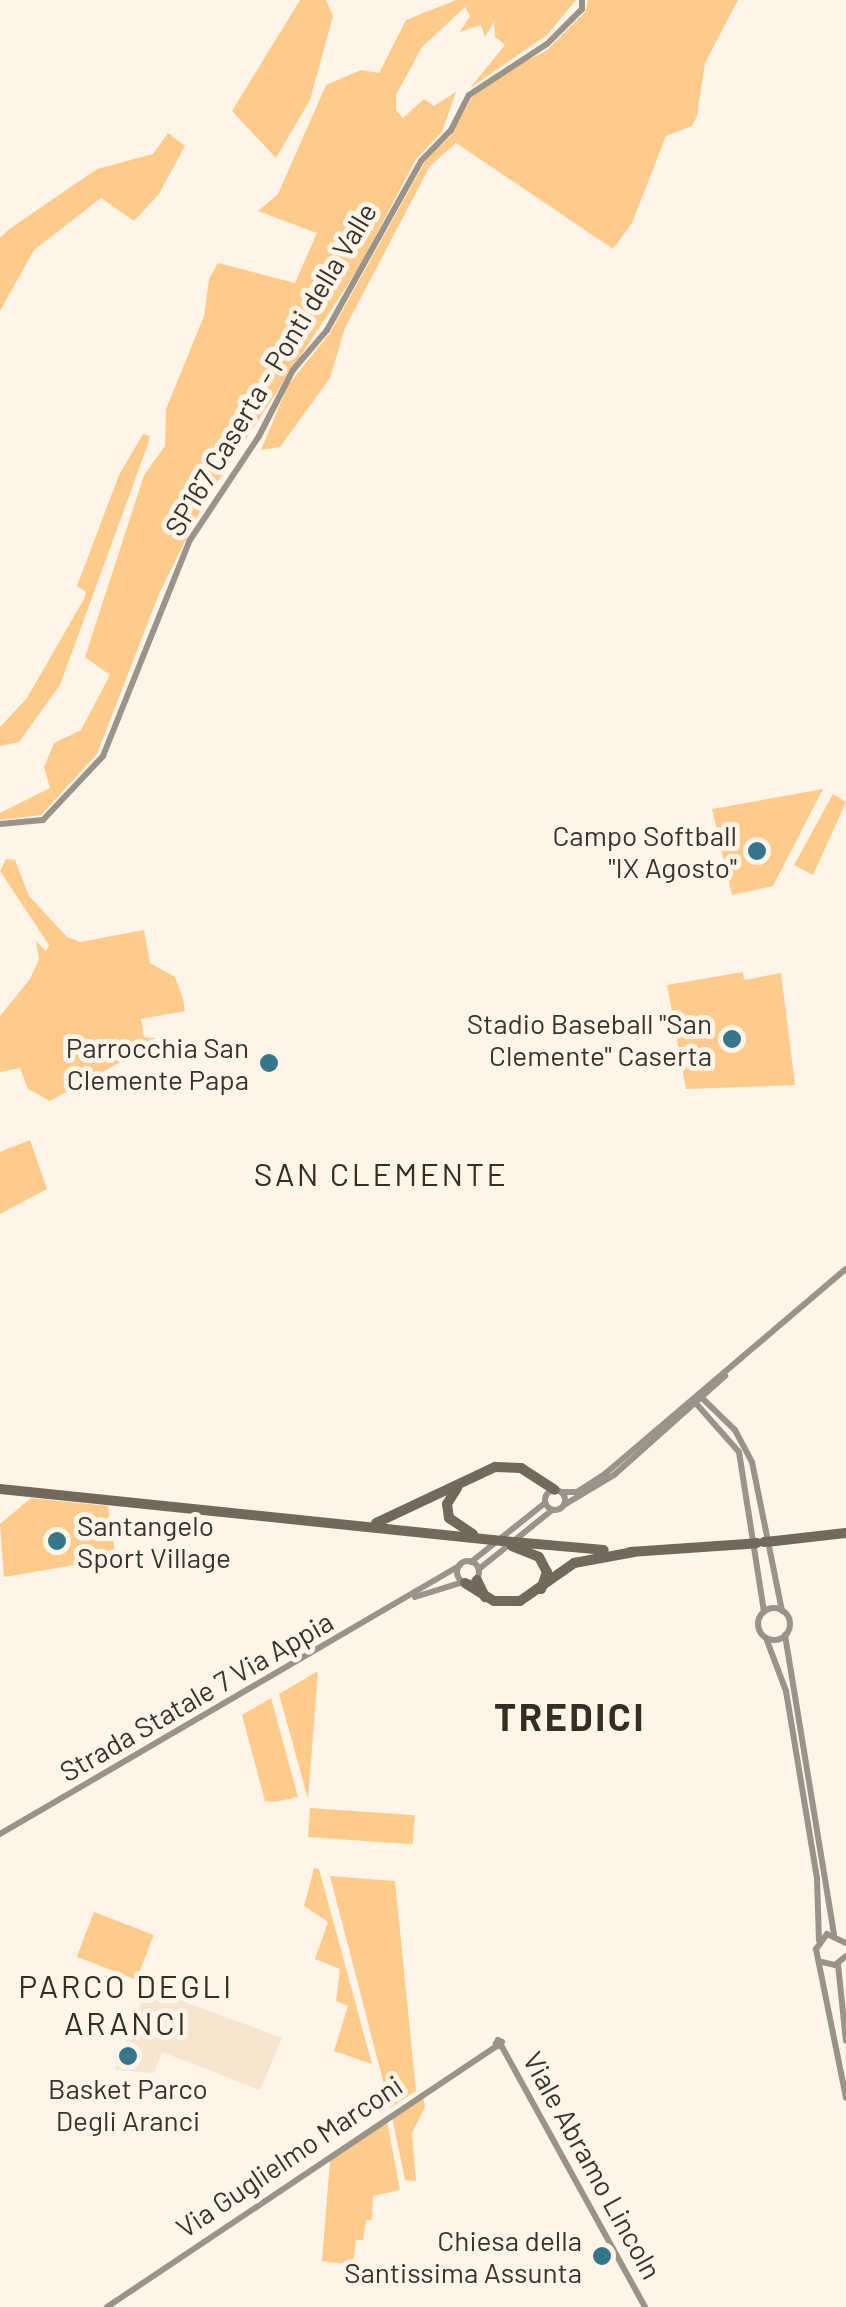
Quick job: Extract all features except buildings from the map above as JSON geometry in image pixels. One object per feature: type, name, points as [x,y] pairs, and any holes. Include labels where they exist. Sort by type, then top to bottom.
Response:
[{"type":"highway","points":[[365,1525],[394,1519],[496,1467],[532,1474],[551,1496]]},
{"type":"highway","points":[[461,1483],[448,1498],[449,1518],[484,1539]]},
{"type":"highway","points":[[3,1489],[604,1553],[846,1533]]},
{"type":"highway","points":[[502,1541],[539,1557],[546,1572],[541,1589]]},
{"type":"highway","points":[[471,1578],[486,1598],[512,1602],[541,1589],[574,1563],[604,1553]]},
{"type":"main road","name":"SP167 Caserta - Ponti della Valle","points":[[0,824],[43,820],[103,756],[190,540],[259,436],[293,370],[327,330],[425,155],[451,130],[469,95],[547,44],[582,9],[582,0]]},
{"type":"main road","name":"Strada Statale 7 Via Appia","points":[[414,1597],[471,1578],[552,1510],[614,1475],[846,1269]]},
{"type":"main road","name":"Strada Statale 7 Via Appia","points":[[0,1834],[471,1562],[551,1496],[577,1492],[602,1476],[699,1399]]},
{"type":"main road","points":[[699,1399],[736,1430],[752,1462],[782,1611],[789,1621],[785,1635],[834,1934],[846,1943]]},
{"type":"main road","points":[[699,1399],[723,1426],[742,1460],[764,1612],[758,1624],[786,1690],[817,1878],[822,1962],[846,2098]]},
{"type":"main road","points":[[551,1496],[564,1505]]},
{"type":"main road","points":[[551,1496],[552,1510]]},
{"type":"main road","points":[[471,1562],[471,1578]]},
{"type":"main road","points":[[459,1566],[471,1578]]},
{"type":"main road","points":[[764,1612],[782,1611]]},
{"type":"main road","points":[[766,1638],[785,1635]]},
{"type":"main road","points":[[819,1940],[834,1934]]},
{"type":"main road","points":[[838,1964],[846,1956]]},
{"type":"main road","points":[[822,1962],[838,1964]]},
{"type":"main road","points":[[838,1964],[846,2042]]},
{"type":"main road","name":"Via Guglielmo Marconi","points":[[106,2307],[499,2045]]},
{"type":"main road","name":"Viale Abramo Lincoln","points":[[499,2045],[646,2307]]},
{"type":"shaded area","points":[[300,0],[326,0],[333,16],[310,100],[276,158],[232,111]]},
{"type":"shaded area","points":[[456,0],[576,0],[547,35],[470,88],[505,45],[495,37],[494,22],[485,37],[481,25],[460,32],[470,16],[465,7],[422,47],[396,95],[396,110],[403,118],[424,99],[434,106],[456,92],[442,132],[416,159],[358,269],[205,501],[159,594],[97,754],[41,815],[0,820],[0,813],[50,788],[44,767],[54,743],[81,730],[110,675],[85,657],[144,475],[165,446],[166,409],[204,316],[209,279],[218,263],[295,283],[317,233],[258,211],[278,194],[326,85],[361,70],[379,73],[406,20]]},
{"type":"shaded area","points":[[588,0],[738,0],[705,63],[697,116],[692,126],[666,136],[632,223],[613,249],[456,143],[430,166],[345,328],[330,378],[280,447],[261,450],[288,385],[330,333],[428,156],[450,137],[472,97],[502,72],[546,51],[585,12]]},
{"type":"shaded area","points":[[168,133],[185,146],[159,194],[134,221],[101,198],[34,250],[0,311],[0,238],[97,169],[153,154]]},
{"type":"shaded area","points":[[143,434],[150,436],[147,447],[60,685],[19,742],[0,746],[0,727],[27,698],[84,599],[86,592],[77,586],[119,475]]},
{"type":"shaded area","points":[[823,789],[773,886],[732,895],[712,809]]},
{"type":"shaded area","points":[[833,794],[846,802],[813,875],[794,865]]},
{"type":"shaded area","points":[[6,859],[15,860],[29,896],[67,937],[80,942],[144,930],[150,963],[175,977],[183,999],[185,1011],[141,1019],[144,1037],[155,1038],[146,1048],[50,1101],[28,1089],[20,1068],[0,1072],[0,1016],[30,979],[39,959],[36,941],[46,951],[49,945],[0,871]]},
{"type":"shaded area","points":[[743,972],[744,980],[781,973],[795,1085],[686,1089],[667,985]]},
{"type":"shaded area","points":[[30,1140],[47,1189],[0,1214],[0,1152]]},
{"type":"shaded area","name":"Santangelo Sport Village","points":[[31,1498],[108,1506],[116,1558],[4,1577],[0,1524]]},
{"type":"shaded area","points":[[318,1671],[308,1799],[279,1694]]},
{"type":"shaded area","points":[[271,1698],[298,1797],[275,1802],[265,1801],[242,1715]]},
{"type":"shaded area","points":[[310,1808],[415,1815],[413,1844],[308,1837]]},
{"type":"shaded area","points":[[314,1868],[319,1869],[372,2064],[334,2051],[348,2006],[336,2001],[340,1969],[315,1959],[328,1922],[304,1906]]},
{"type":"shaded area","points":[[330,1876],[395,1881],[416,2091],[390,2108]]},
{"type":"shaded area","points":[[94,1912],[154,1935],[137,1980],[77,1957]]},
{"type":"shaded area","points":[[147,1988],[282,2038],[260,2090],[162,2052],[154,2073],[115,2070]]},
{"type":"shaded area","points":[[423,2097],[425,2107],[412,2133],[416,2181],[405,2180],[392,2117]]},
{"type":"shaded area","points":[[387,2121],[400,2190],[373,2196],[372,2220],[366,2220],[363,2240],[356,2240],[353,2265],[322,2261],[330,2160]]},
{"type":"place","name":"Campo Softball \"IX Agosto\"","points":[[757,851]]},
{"type":"place","name":"Stadio Baseball \"San Clemente\" Caserta","points":[[732,1039]]},
{"type":"place","name":"Parrocchia San Clemente Papa","points":[[269,1063]]},
{"type":"place","name":"Santangelo Sport Village","points":[[57,1541]]},
{"type":"place","name":"Basket Parco Degli Aranci","points":[[128,2056]]},
{"type":"place","name":"Chiesa della Santissima Assunta","points":[[602,2256]]},
{"type":"district","name":"SAN CLEMENTE","points":[[381,1173]]},
{"type":"district","name":"TREDICI","points":[[570,1717]]},
{"type":"district","name":"PARCO DEGLI ARANCI","points":[[126,2004]]}]
